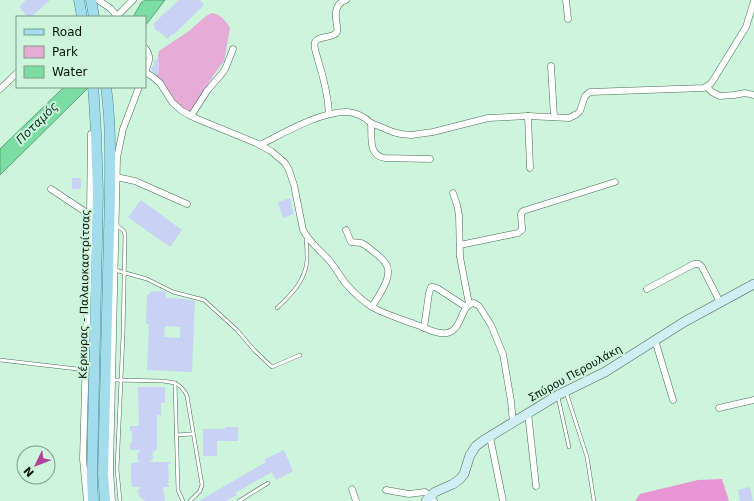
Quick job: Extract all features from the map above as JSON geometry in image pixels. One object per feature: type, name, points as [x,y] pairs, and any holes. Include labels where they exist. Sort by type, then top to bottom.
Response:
[{"type":"main road","points":[[79,0],[80,16]]},
{"type":"main road","points":[[91,0],[94,16]]},
{"type":"main road","name":"Κέρκυρας - Παλαιοκαστρίτσας","points":[[93,88],[98,192],[92,474],[93,501]]},
{"type":"main road","name":"Κέρκυρας - Παλαιοκαστρίτσας","points":[[105,501],[103,474],[113,177],[106,88]]},
{"type":"main road","points":[[97,168],[113,177]]},
{"type":"main road","points":[[94,352],[86,369],[94,386]]},
{"type":"street","points":[[101,1],[117,16],[133,0]]},
{"type":"street","points":[[329,114],[326,89],[315,44],[317,40],[333,35],[336,32],[336,10],[339,4],[346,0]]},
{"type":"street","points":[[566,0],[568,18]]},
{"type":"street","points":[[260,145],[314,119],[329,114],[346,112],[355,114],[392,132],[411,135],[433,132],[488,118],[528,116],[569,118],[580,111],[585,96],[590,92],[693,89],[707,87],[712,82],[746,27],[754,1]]},
{"type":"street","points":[[191,116],[207,90],[224,71],[233,49]]},
{"type":"street","points":[[146,50],[149,54],[149,58],[146,68]]},
{"type":"street","points":[[551,66],[554,118]]},
{"type":"street","points":[[146,72],[160,83],[180,110],[260,145],[287,166],[294,185],[303,230],[306,237],[330,261],[346,284],[372,307],[424,328],[445,333],[449,332],[458,325],[468,306],[474,303],[479,306],[491,325],[505,362],[513,423]]},
{"type":"street","points":[[0,89],[16,74]]},
{"type":"street","points":[[707,87],[712,92],[720,96],[745,93],[754,95]]},
{"type":"street","points":[[139,88],[123,129],[113,177],[135,181],[187,204]]},
{"type":"street","points":[[87,501],[83,459],[91,133],[95,111]]},
{"type":"street","points":[[528,116],[530,168]]},
{"type":"street","points":[[371,123],[372,148],[377,156],[385,158],[430,159]]},
{"type":"street","points":[[460,245],[518,233],[522,230],[521,214],[523,211],[614,182]]},
{"type":"street","points":[[51,189],[90,215]]},
{"type":"street","points":[[453,193],[459,215],[460,257],[468,306]]},
{"type":"street","points":[[112,222],[114,270],[110,470],[112,501]]},
{"type":"street","points":[[346,230],[351,242],[365,245],[387,265],[389,272],[388,278],[372,307]]},
{"type":"street","points":[[647,289],[694,264],[699,264],[720,302]]},
{"type":"street","name":"Σπύρου Περουλάκη","points":[[430,499],[435,492],[453,484],[460,479],[464,474],[470,455],[476,446],[566,390],[605,372],[684,322],[754,284]]},
{"type":"street","points":[[424,328],[431,287],[437,288],[468,306]]},
{"type":"street","points":[[655,340],[673,400]]},
{"type":"street","points":[[719,408],[754,400]]},
{"type":"street","points":[[528,413],[536,486]]},
{"type":"street","points":[[490,437],[503,501]]},
{"type":"street","points":[[352,489],[356,501]]},
{"type":"street","points":[[386,490],[409,494],[424,492],[430,499]]},
{"type":"lane","points":[[112,222],[125,233],[117,469],[120,501]]},
{"type":"lane","points":[[277,308],[291,295],[303,275],[307,261],[306,237]]},
{"type":"lane","points":[[114,270],[146,279],[173,292],[204,300],[237,330],[254,350],[272,367],[300,355]]},
{"type":"lane","points":[[0,360],[86,369]]},
{"type":"lane","points":[[106,370],[112,380],[163,381],[175,383],[182,387],[187,396],[192,434],[202,487],[190,501]]},
{"type":"lane","points":[[175,383],[178,490],[183,501]]},
{"type":"lane","points":[[566,390],[587,457],[594,501]]},
{"type":"lane","points":[[558,395],[569,448]]},
{"type":"lane","points":[[176,435],[192,434]]},
{"type":"lane","points":[[239,501],[268,483]]},
{"type":"green space","points":[[212,13],[222,18],[230,28],[224,61],[190,113],[176,102],[155,75],[159,74],[158,55],[159,51],[189,31],[206,16]]},
{"type":"shaded area","points":[[722,479],[729,501],[635,501],[640,494],[698,480]]},
{"type":"water","points":[[145,0],[165,0],[146,25],[146,16],[134,16],[141,3]]},
{"type":"water","name":"Ποταμός","points":[[63,88],[88,88],[0,175],[0,149]]},
{"type":"building","points":[[26,0],[50,0],[32,16],[27,16],[19,7]]},
{"type":"building","points":[[179,0],[200,0],[204,5],[167,39],[154,28],[155,27],[153,24]]},
{"type":"building","points":[[158,59],[159,74],[157,75],[152,71],[152,67],[154,60]]},
{"type":"building","points":[[72,178],[81,178],[81,189],[72,189]]},
{"type":"building","points":[[290,198],[294,214],[283,218],[278,202]]},
{"type":"building","points":[[141,200],[182,230],[170,247],[128,217]]},
{"type":"building","points":[[150,291],[166,292],[166,298],[195,301],[192,372],[147,370],[149,324],[146,324],[147,294],[150,294]],"holes":[[[165,326],[180,327],[180,338],[164,337]]]},
{"type":"building","points":[[138,387],[165,387],[165,403],[161,403],[161,415],[157,415],[157,449],[152,453],[152,456],[154,457],[150,462],[172,462],[167,465],[169,467],[168,473],[170,475],[168,476],[169,482],[167,483],[170,487],[163,487],[165,501],[145,501],[138,495],[139,493],[137,492],[141,487],[132,487],[131,483],[131,463],[140,462],[137,455],[140,450],[130,450],[130,443],[132,443],[132,431],[130,431],[130,426],[139,426]]},
{"type":"building","points":[[225,427],[238,427],[238,441],[217,441],[217,456],[203,456],[203,429],[225,429]]},
{"type":"building","points":[[284,450],[293,471],[276,480],[272,472],[235,493],[237,495],[226,501],[199,501],[266,462],[265,459]]},
{"type":"building","points":[[750,487],[753,501],[740,501],[738,490]]}]
